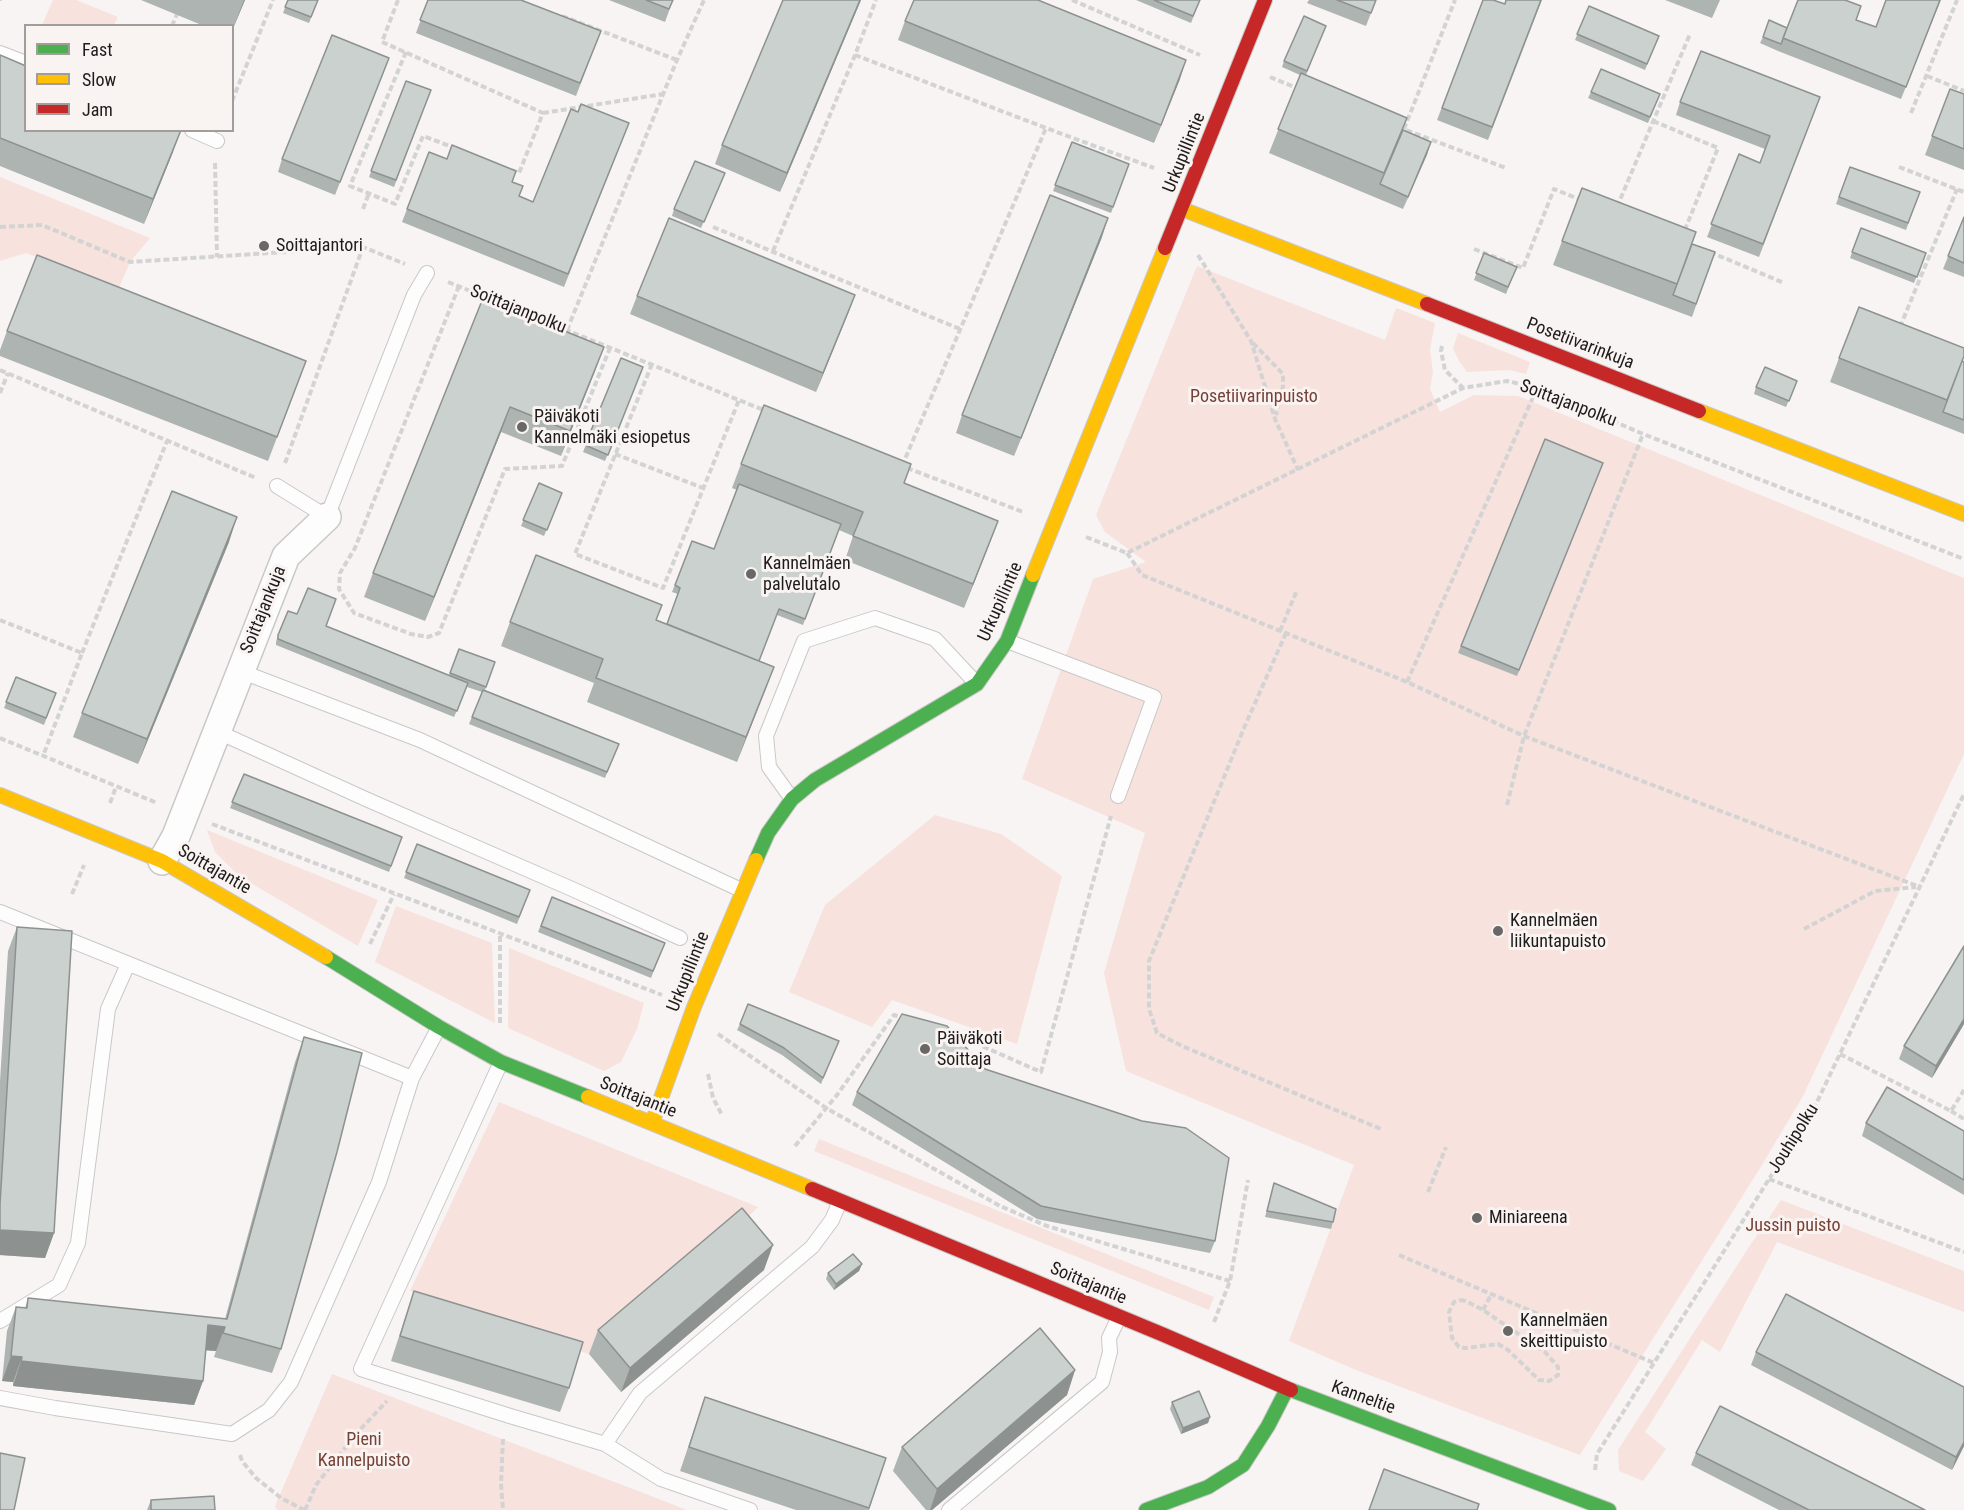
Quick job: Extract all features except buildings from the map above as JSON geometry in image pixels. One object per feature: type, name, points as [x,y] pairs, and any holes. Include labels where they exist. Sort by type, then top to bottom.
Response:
[{"type":"street","name":"Urkupillintie","points":[[652,1123],[694,1007],[741,891],[768,833],[792,799],[815,780],[977,684],[1007,641],[1265,0]]},
{"type":"street","name":"Posetiivarinkuja","points":[[1182,209],[1964,514]]},
{"type":"street","name":"Soittajankuja","points":[[162,861],[176,836],[286,556],[327,517]]},
{"type":"street","name":"Soittajantie","points":[[0,795],[162,861],[501,1062],[1119,1316],[1287,1389]]},
{"type":"street","points":[[1146,1510],[1208,1487],[1243,1466],[1263,1435],[1287,1389]]},
{"type":"street","name":"Kanneltie","points":[[1287,1389],[1610,1510]]},
{"type":"lane","points":[[0,53],[24,62]]},
{"type":"lane","points":[[197,132],[217,141]]},
{"type":"lane","name":"Soittajankuja","points":[[327,517],[414,295],[427,273]]},
{"type":"lane","points":[[277,486],[327,517]]},
{"type":"lane","points":[[792,799],[769,767],[766,736],[804,641],[875,618],[935,639],[977,684]]},
{"type":"lane","points":[[1007,641],[1154,698],[1118,796]]},
{"type":"lane","points":[[240,671],[420,740],[741,891]]},
{"type":"lane","points":[[216,731],[680,938]]},
{"type":"lane","points":[[0,912],[412,1078]]},
{"type":"lane","points":[[0,1321],[59,1285],[78,1243],[108,1009],[128,964]]},
{"type":"lane","points":[[0,1398],[232,1434],[269,1410],[291,1382],[379,1182],[412,1078],[439,1027]]},
{"type":"lane","points":[[501,1062],[362,1369],[605,1444],[661,1479],[750,1510]]},
{"type":"lane","points":[[605,1444],[640,1393],[812,1246],[832,1220],[840,1201]]},
{"type":"lane","points":[[949,1510],[1102,1382],[1110,1352],[1109,1338],[1119,1316]]},
{"type":"path","points":[[234,96],[273,0]]},
{"type":"path","points":[[398,0],[382,42],[543,113],[663,94]]},
{"type":"path","points":[[567,330],[677,60],[704,0]]},
{"type":"path","points":[[773,251],[876,0]]},
{"type":"path","points":[[1072,0],[1200,55]]},
{"type":"path","points":[[1404,129],[1455,0]]},
{"type":"path","points":[[1911,113],[1957,0]]},
{"type":"path","points":[[173,24],[177,14]]},
{"type":"path","points":[[561,16],[677,60]]},
{"type":"path","points":[[1615,213],[1690,34]]},
{"type":"path","points":[[406,52],[350,186],[395,204],[423,135],[455,148]]},
{"type":"path","points":[[855,55],[1154,168]]},
{"type":"path","points":[[1266,76],[1309,92]]},
{"type":"path","points":[[1927,76],[1964,91]]},
{"type":"path","points":[[509,169],[519,173],[543,113]]},
{"type":"path","points":[[1653,121],[1718,148],[1681,240]]},
{"type":"path","points":[[1394,125],[1506,168]]},
{"type":"path","points":[[1018,510],[902,466],[1046,128]]},
{"type":"path","points":[[215,158],[217,257]]},
{"type":"path","points":[[1899,167],[1964,192]]},
{"type":"path","points":[[1474,249],[1522,268],[1554,189],[1585,201]]},
{"type":"path","points":[[1899,329],[1957,189]]},
{"type":"path","points":[[363,208],[369,193]]},
{"type":"path","points":[[1182,209],[1196,251],[1251,341],[1283,374],[1283,386],[1275,419]]},
{"type":"path","name":"Soittajanpolku","points":[[0,227],[42,225],[130,262],[363,247],[771,413]]},
{"type":"path","points":[[713,227],[960,329]]},
{"type":"path","points":[[0,370],[277,486],[363,247]]},
{"type":"path","points":[[1701,249],[1784,283]]},
{"type":"path","points":[[459,286],[355,548],[340,573],[339,589],[354,613],[411,634],[428,637],[439,633],[505,469],[562,466],[610,348]]},
{"type":"path","points":[[1450,313],[1441,351],[1445,370],[1463,388]]},
{"type":"path","points":[[1251,341],[1275,419],[1298,470]]},
{"type":"path","points":[[1407,682],[1551,353]]},
{"type":"path","points":[[652,364],[575,554],[663,588],[739,400]]},
{"type":"path","points":[[0,393],[8,373]]},
{"type":"path","name":"Soittajanpolku","points":[[1127,553],[1463,388],[1507,381],[1537,388],[1643,434],[1964,559]]},
{"type":"path","points":[[1507,805],[1524,736],[1643,434]]},
{"type":"path","points":[[43,756],[167,441]]},
{"type":"path","points":[[615,454],[703,488]]},
{"type":"path","points":[[1080,534],[1127,553],[1142,575],[1407,682],[1524,736],[1920,887]]},
{"type":"path","points":[[1280,631],[1297,590]]},
{"type":"path","points":[[0,620],[82,653]]},
{"type":"path","points":[[1286,633],[1149,961],[1149,1009],[1157,1033],[1165,1038],[1381,1129]]},
{"type":"path","points":[[0,738],[150,800]]},
{"type":"path","name":"Jouhipolku","points":[[1595,1468],[1597,1454],[1816,1104],[1964,794]]},
{"type":"path","points":[[945,1030],[1041,1072],[1111,818]]},
{"type":"path","points":[[203,821],[660,994]]},
{"type":"path","points":[[1803,929],[1875,891],[1920,887]]},
{"type":"path","points":[[366,952],[394,894]]},
{"type":"path","points":[[500,934],[500,1029]]},
{"type":"path","points":[[792,1148],[826,1108],[894,1016],[904,1018]]},
{"type":"path","points":[[716,1032],[826,1108],[1000,1206],[1047,1226],[1230,1281]]},
{"type":"path","points":[[1840,1054],[1964,1119]]},
{"type":"path","points":[[1952,1111],[1964,1090]]},
{"type":"path","points":[[1428,1192],[1446,1147]]},
{"type":"path","points":[[1769,1179],[1964,1252]]},
{"type":"path","points":[[1214,1322],[1230,1281],[1248,1180]]},
{"type":"path","points":[[1400,1255],[1654,1364]]},
{"type":"path","points":[[1483,1310],[1491,1294]]},
{"type":"path","points":[[1466,1301],[1483,1310],[1545,1352],[1558,1367],[1558,1375],[1549,1381],[1539,1380],[1508,1350],[1498,1344],[1466,1348],[1454,1343],[1449,1312],[1454,1302],[1466,1301]]},
{"type":"path","points":[[232,1434],[242,1461],[256,1478],[282,1498],[304,1510],[322,1476],[355,1435],[404,1383]]},
{"type":"path","points":[[503,1510],[501,1484],[503,1436],[510,1416]]},
{"type":"green space","points":[[53,0],[76,0],[118,17],[114,24],[42,24]]},
{"type":"green space","points":[[0,177],[150,238],[130,262],[118,290],[26,253],[0,261]]},
{"type":"green space","name":"Kannelmäen liikuntapuisto","points":[[1197,266],[1385,340],[1396,308],[1435,323],[1430,349],[1433,373],[1430,389],[1440,412],[1474,395],[1518,396],[1964,578],[1964,754],[1803,1096],[1580,1455],[1356,1370],[1289,1341],[1354,1165],[1126,1071],[1104,973],[1145,833],[1022,779],[1093,579],[1146,562],[1105,532],[1096,515]]},
{"type":"green space","points":[[1458,333],[1530,362],[1526,374],[1509,370],[1467,372],[1453,348]]},
{"type":"green space","points":[[935,815],[1001,834],[1062,876],[1017,1044],[892,1000],[872,1027],[789,992],[825,905]]},
{"type":"green space","points":[[207,830],[378,900],[358,946],[239,876],[215,852]]},
{"type":"green space","points":[[396,906],[492,943],[495,1023],[375,962]]},
{"type":"green space","points":[[509,948],[644,1003],[637,1029],[621,1062],[604,1071],[508,1028]]},
{"type":"green space","points":[[499,1102],[758,1207],[733,1232],[589,1354],[410,1291]]},
{"type":"green space","points":[[819,1139],[1214,1297],[1209,1310],[814,1151]]},
{"type":"green space","name":"Jussin puisto","points":[[1781,1200],[1964,1271],[1964,1312],[1777,1242],[1720,1352],[1702,1340],[1645,1432],[1666,1449],[1643,1481],[1619,1471],[1618,1450]]},
{"type":"green space","name":"Pieni Kannelpuisto","points":[[332,1374],[687,1510],[277,1510],[275,1506]]},
{"type":"traffic: fast","points":[[756,860],[768,833],[792,799],[815,780],[977,684],[1007,641],[1033,575]]},
{"type":"traffic: fast","points":[[326,957],[439,1027],[501,1062],[588,1097]]},
{"type":"traffic: fast","points":[[1146,1510],[1208,1487],[1243,1465],[1268,1426],[1287,1389]]},
{"type":"traffic: fast","points":[[1291,1390],[1609,1510]]},
{"type":"traffic: slow","points":[[1182,209],[1427,304]]},
{"type":"traffic: slow","points":[[1033,575],[1165,248]]},
{"type":"traffic: slow","points":[[1699,411],[1964,514]]},
{"type":"traffic: slow","points":[[0,795],[162,861],[326,957]]},
{"type":"traffic: slow","points":[[652,1123],[694,1007],[756,860]]},
{"type":"traffic: slow","points":[[588,1097],[812,1189]]},
{"type":"traffic: jam","points":[[1165,248],[1265,0]]},
{"type":"traffic: jam","points":[[1427,304],[1699,411]]},
{"type":"traffic: jam","points":[[812,1189],[1291,1390]]},
{"type":"place","name":"Soittajantori","points":[[264,246]]},
{"type":"place","name":"Päiväkoti Kannelmäki esiopetus","points":[[522,427]]},
{"type":"place","name":"Kannelmäen palvelutalo","points":[[751,574]]},
{"type":"place","name":"Kannelmäen liikuntapuisto","points":[[1498,931]]},
{"type":"place","name":"Päiväkoti Soittaja","points":[[925,1049]]},
{"type":"place","name":"Miniareena","points":[[1477,1218]]},
{"type":"place","name":"Kannelmäen skeittipuisto","points":[[1508,1331]]},
{"type":"park label","name":"Posetiivarinpuisto","points":[[1254,397]]}]
